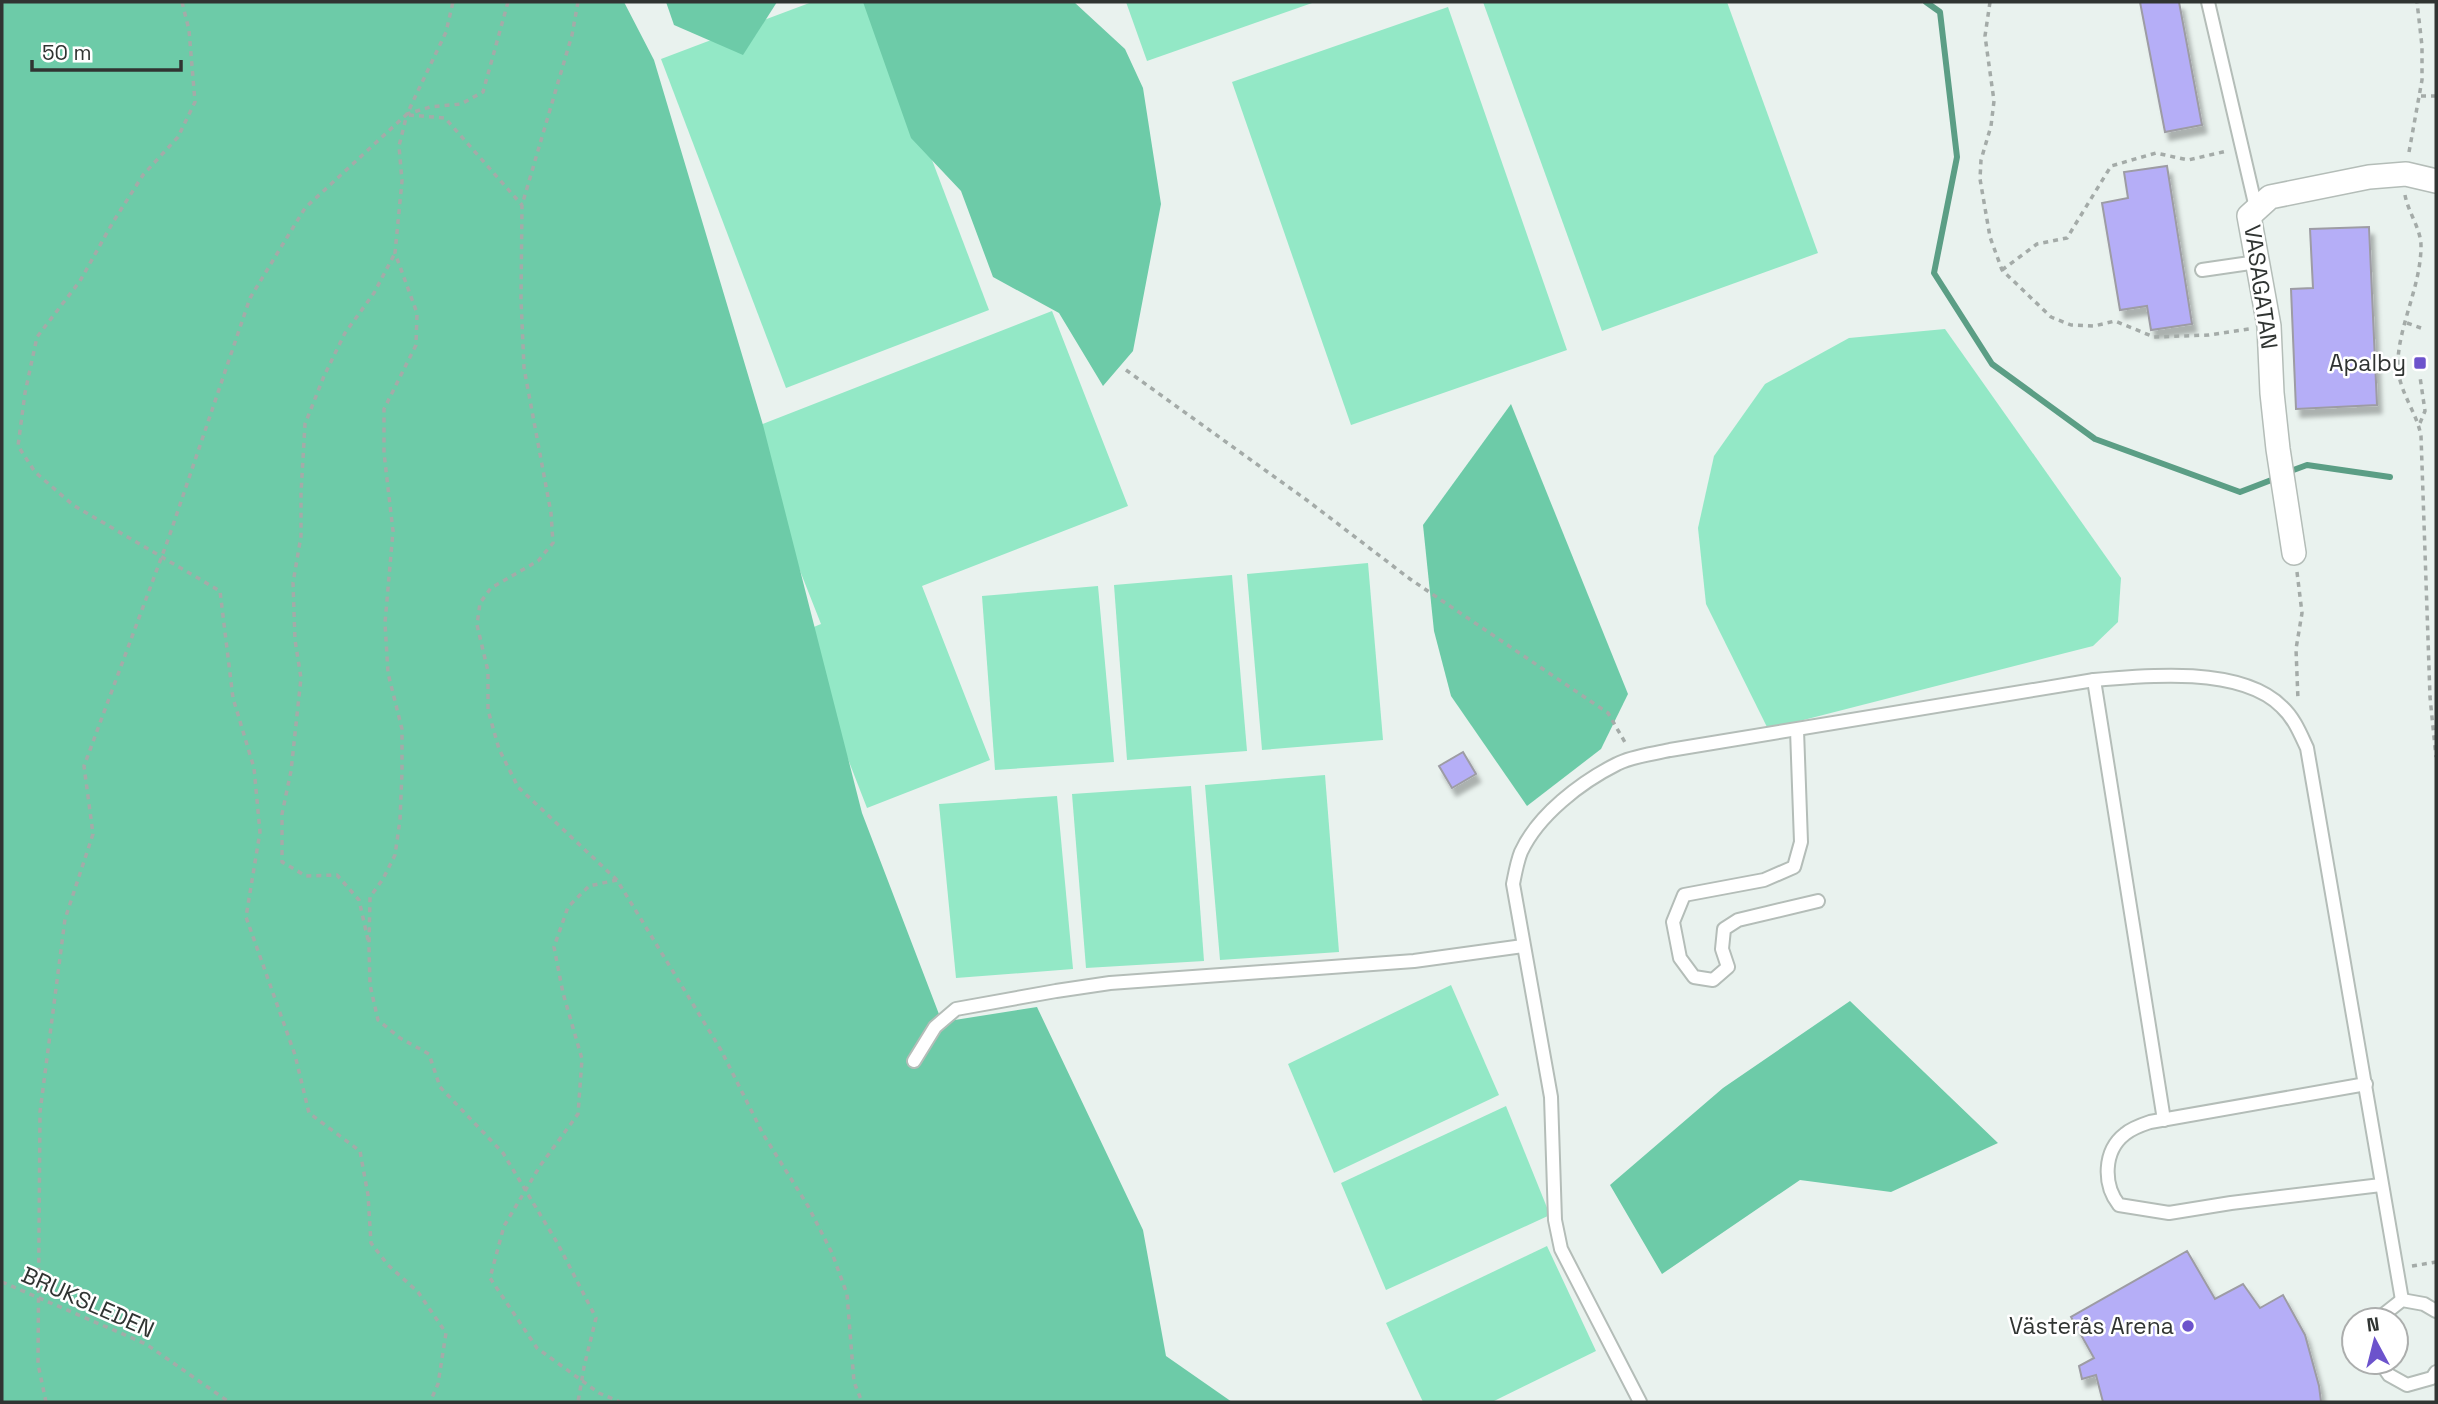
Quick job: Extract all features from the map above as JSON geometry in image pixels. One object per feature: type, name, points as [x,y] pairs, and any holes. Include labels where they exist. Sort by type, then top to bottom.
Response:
[{"type":"street","name":"VASAGATAN","points":[[2294,553],[2275,421],[2269,326],[2249,216],[2270,197],[2369,177],[2406,174],[2436,181]]},
{"type":"lane","points":[[2208,2],[2256,208]]},
{"type":"lane","points":[[2202,270],[2257,262]]},
{"type":"lane","points":[[1640,1402],[1561,1248],[1555,1220],[1551,1097],[1513,884],[1521,853],[1542,820],[1566,798],[1618,764],[1633,759],[1670,750],[2094,680],[2187,675],[2229,681],[2257,691],[2280,704],[2291,717],[2306,748],[2402,1300]]},
{"type":"lane","points":[[2094,680],[2164,1120]]},
{"type":"lane","points":[[1797,730],[1801,842],[1794,867],[1764,880],[1684,895],[1673,922],[1680,958],[1695,977],[1713,980],[1728,967],[1722,949],[1724,929],[1738,919],[1818,901]]},
{"type":"lane","points":[[914,1061],[935,1027],[957,1009],[1110,984],[1414,961],[1523,946]]},
{"type":"lane","points":[[2366,1084],[2137,1126],[2123,1135],[2113,1147],[2107,1178],[2111,1195],[2119,1205],[2169,1213],[2381,1185]]},
{"type":"lane","points":[[2394,1306],[2402,1300],[2424,1304],[2436,1311]]},
{"type":"lane","points":[[2391,1376],[2407,1385],[2432,1378],[2436,1372]]},
{"type":"path","points":[[182,2],[189,30],[195,102],[178,137],[143,176],[80,281],[37,337],[25,393],[18,446],[35,472],[73,505],[220,591],[233,698],[254,768],[260,832],[246,917],[295,1055],[309,1113],[360,1152],[368,1195],[371,1243],[388,1265],[418,1292],[446,1333],[438,1384],[430,1402]]},
{"type":"path","points":[[369,946],[359,900],[337,875],[306,876],[282,862],[282,814],[291,771],[301,678],[295,640],[293,583],[301,536],[300,493],[305,424],[345,333],[374,293],[395,253],[402,181],[399,146],[407,114],[446,32],[453,2]]},
{"type":"path","points":[[46,1402],[38,1364],[40,1112],[65,919],[93,834],[85,766],[162,556],[250,298],[304,208],[407,114],[430,107],[461,104],[483,92],[508,2]]},
{"type":"path","points":[[578,2],[572,35],[522,205],[524,368],[551,513],[553,544],[538,561],[491,589],[480,603],[477,625],[488,671],[488,710],[499,748],[518,787],[617,880],[720,1050],[763,1134],[808,1206],[832,1253],[848,1294],[854,1382],[862,1402]]},
{"type":"path","points":[[1990,2],[1986,36],[1994,101],[1991,126],[1981,160],[1980,179],[1990,237],[2001,270],[2051,317],[2071,325],[2094,326],[2115,321],[2154,337],[2209,335],[2269,326]]},
{"type":"path","points":[[2417,2],[2422,46],[2420,96],[2406,174],[2405,197],[2421,242],[2417,285],[2398,367],[2402,386],[2419,425],[2430,697],[2436,757]]},
{"type":"path","points":[[2420,96],[2436,96]]},
{"type":"path","points":[[407,114],[445,118],[522,205]]},
{"type":"path","points":[[2001,270],[2037,244],[2067,238],[2111,166],[2156,153],[2188,160],[2242,148]]},
{"type":"path","points":[[395,253],[417,313],[416,345],[384,410],[384,453],[393,531],[386,636],[388,673],[402,729],[402,772],[395,855],[370,897],[370,985],[378,1020],[400,1038],[429,1054],[440,1087],[503,1153],[558,1244],[596,1318],[578,1402]]},
{"type":"path","points":[[2407,323],[2421,328]]},
{"type":"path","points":[[1126,370],[1308,501],[1410,579],[1608,713],[1633,759]]},
{"type":"path","points":[[2419,425],[2424,411],[2420,377]]},
{"type":"path","points":[[2291,717],[2298,701],[2295,659],[2302,613],[2294,553]]},
{"type":"path","points":[[617,880],[589,886],[568,908],[554,947],[562,993],[582,1059],[578,1114],[540,1166],[504,1226],[490,1278],[537,1348],[599,1393],[620,1402]]},
{"type":"path","points":[[2396,1268],[2436,1262]]},
{"type":"path","name":"BRUKSLEDEN","points":[[2,1282],[146,1344],[229,1402]]},
{"type":"green space","points":[[2,2],[624,2],[654,60],[763,425],[862,813],[942,1022],[1037,1007],[1143,1230],[1166,1356],[1232,1402],[2,1402]]},
{"type":"green space","points":[[666,2],[777,2],[743,55],[674,25]]},
{"type":"green space","points":[[812,2],[872,2],[989,310],[786,388],[661,59]]},
{"type":"green space","points":[[863,2],[1074,2],[1125,49],[1143,88],[1161,204],[1133,351],[1103,386],[1059,313],[993,277],[961,191],[911,138]]},
{"type":"green space","points":[[1126,2],[1315,2],[1147,61]]},
{"type":"green space","points":[[1483,2],[1727,2],[1818,253],[1602,331]]},
{"type":"green space","points":[[1448,7],[1567,350],[1351,425],[1232,82]]},
{"type":"green space","points":[[1052,311],[1128,506],[922,586],[990,760],[867,808],[799,633],[821,624],[745,431]]},
{"type":"green space","points":[[1945,329],[2121,578],[2118,622],[2093,646],[1768,729],[1706,604],[1698,528],[1714,456],[1765,384],[1849,338]]},
{"type":"green space","points":[[1511,404],[1628,694],[1601,749],[1527,806],[1451,696],[1434,631],[1423,525]]},
{"type":"green space","points":[[1368,563],[1383,740],[1262,750],[1247,574]]},
{"type":"green space","points":[[1232,575],[1247,751],[1127,760],[1114,585]]},
{"type":"green space","points":[[1098,586],[1114,762],[995,770],[982,596]]},
{"type":"green space","points":[[1325,775],[1339,952],[1220,960],[1205,785]]},
{"type":"green space","points":[[1191,786],[1204,961],[1086,968],[1072,794]]},
{"type":"green space","points":[[1057,796],[1073,969],[956,978],[939,804]]},
{"type":"green space","points":[[1451,985],[1499,1095],[1334,1173],[1288,1064]]},
{"type":"green space","points":[[1850,1001],[1998,1143],[1891,1192],[1800,1180],[1662,1274],[1610,1185],[1723,1088]]},
{"type":"green space","points":[[1506,1106],[1550,1215],[1386,1290],[1341,1183]]},
{"type":"green space","points":[[1547,1246],[1596,1351],[1492,1402],[1423,1402],[1386,1323]]},
{"type":"building","points":[[2140,2],[2179,2],[2202,125],[2165,132]]},
{"type":"building","points":[[2167,166],[2192,324],[2151,330],[2147,306],[2120,310],[2102,203],[2128,198],[2124,172]]},
{"type":"building","points":[[2369,227],[2377,405],[2296,409],[2291,289],[2313,288],[2310,229]]},
{"type":"building","points":[[1463,752],[1476,774],[1452,788],[1439,766]]},
{"type":"building","name":"Västerås Arena","points":[[2187,1251],[2215,1299],[2243,1284],[2260,1308],[2283,1295],[2305,1335],[2321,1402],[2103,1402],[2096,1375],[2082,1379],[2079,1366],[2094,1358],[2071,1317]]},
{"type":"waterway","points":[[1926,2],[1940,12],[1957,157],[1934,273],[1992,364],[2095,439],[2240,492],[2274,479]]},
{"type":"waterway","points":[[2288,472],[2307,465],[2390,477]]},
{"type":"place","name":"Apalby","points":[[2420,363]]},
{"type":"place","name":"Västerås Arena","points":[[2188,1326]]}]
